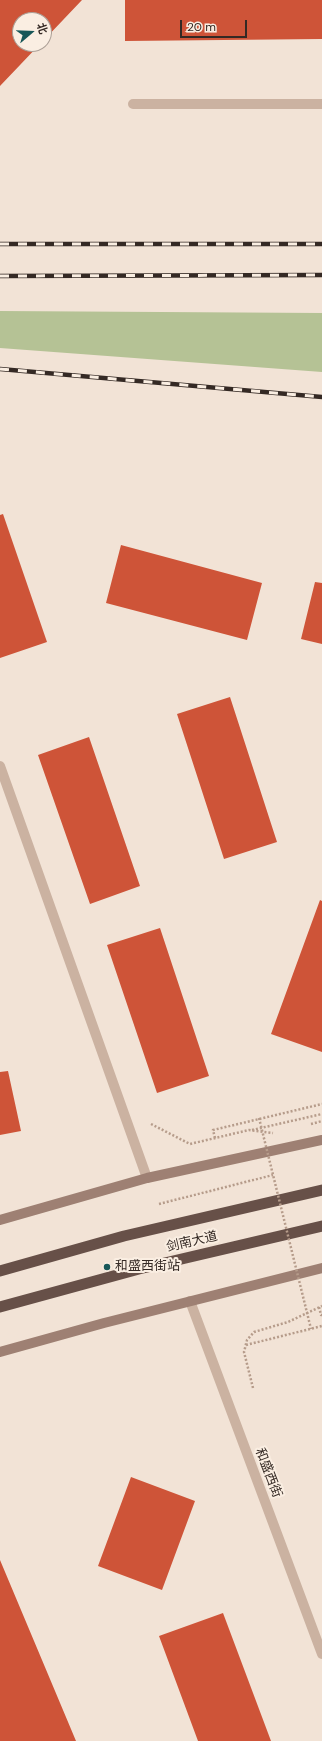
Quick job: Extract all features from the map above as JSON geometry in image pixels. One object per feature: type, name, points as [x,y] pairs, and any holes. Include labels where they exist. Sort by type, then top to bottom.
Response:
[{"type":"highway","name":"剑南大道","points":[[0,1271],[124,1236],[322,1190]]},
{"type":"highway","name":"剑南大道","points":[[0,1307],[139,1269],[322,1226]]},
{"type":"main road","points":[[0,1220],[147,1178],[322,1140]]},
{"type":"main road","points":[[0,1352],[190,1300],[322,1268]]},
{"type":"street","points":[[133,104],[322,104]]},
{"type":"street","points":[[0,766],[147,1178]]},
{"type":"street","name":"和盛西街","points":[[190,1300],[322,1654]]},
{"type":"path","points":[[215,1138],[213,1130],[322,1104]]},
{"type":"path","points":[[151,1124],[190,1144],[322,1114]]},
{"type":"path","points":[[260,1118],[311,1329]]},
{"type":"path","points":[[308,1124],[322,1121]]},
{"type":"path","points":[[249,1130],[273,1133],[280,1131]]},
{"type":"path","points":[[159,1204],[273,1175]]},
{"type":"path","points":[[253,1388],[244,1352],[247,1340],[254,1332],[288,1322],[320,1307],[321,1315]]},
{"type":"path","points":[[246,1346],[322,1326]]},
{"type":"green space","points":[[0,311],[322,313],[322,372],[0,348]]},
{"type":"building","points":[[0,0],[82,0],[52,32],[52,12],[12,12],[12,52],[32,52],[0,86]]},
{"type":"building","points":[[125,0],[322,0],[322,39],[125,41]]},
{"type":"building","points":[[3,514],[47,642],[0,658],[0,515]]},
{"type":"building","points":[[121,545],[262,583],[247,640],[106,603]]},
{"type":"building","points":[[315,582],[322,583],[322,644],[301,639]]},
{"type":"building","points":[[230,697],[277,842],[224,859],[177,714]]},
{"type":"building","points":[[89,737],[140,886],[90,904],[38,755]]},
{"type":"building","points":[[320,900],[322,901],[322,1052],[271,1034]]},
{"type":"building","points":[[160,928],[209,1076],[157,1093],[107,945]]},
{"type":"building","points":[[8,1071],[21,1131],[0,1135],[0,1072]]},
{"type":"building","points":[[131,1477],[195,1501],[162,1590],[98,1566]]},
{"type":"building","points":[[0,1560],[76,1741],[0,1741]]},
{"type":"building","points":[[223,1613],[271,1741],[198,1741],[159,1636]]},
{"type":"railway","points":[[0,244],[322,244]]},
{"type":"railway","points":[[0,276],[322,275]]},
{"type":"railway","points":[[0,369],[322,397]]},
{"type":"place","name":"和盛西街站","points":[[107,1267]]}]
